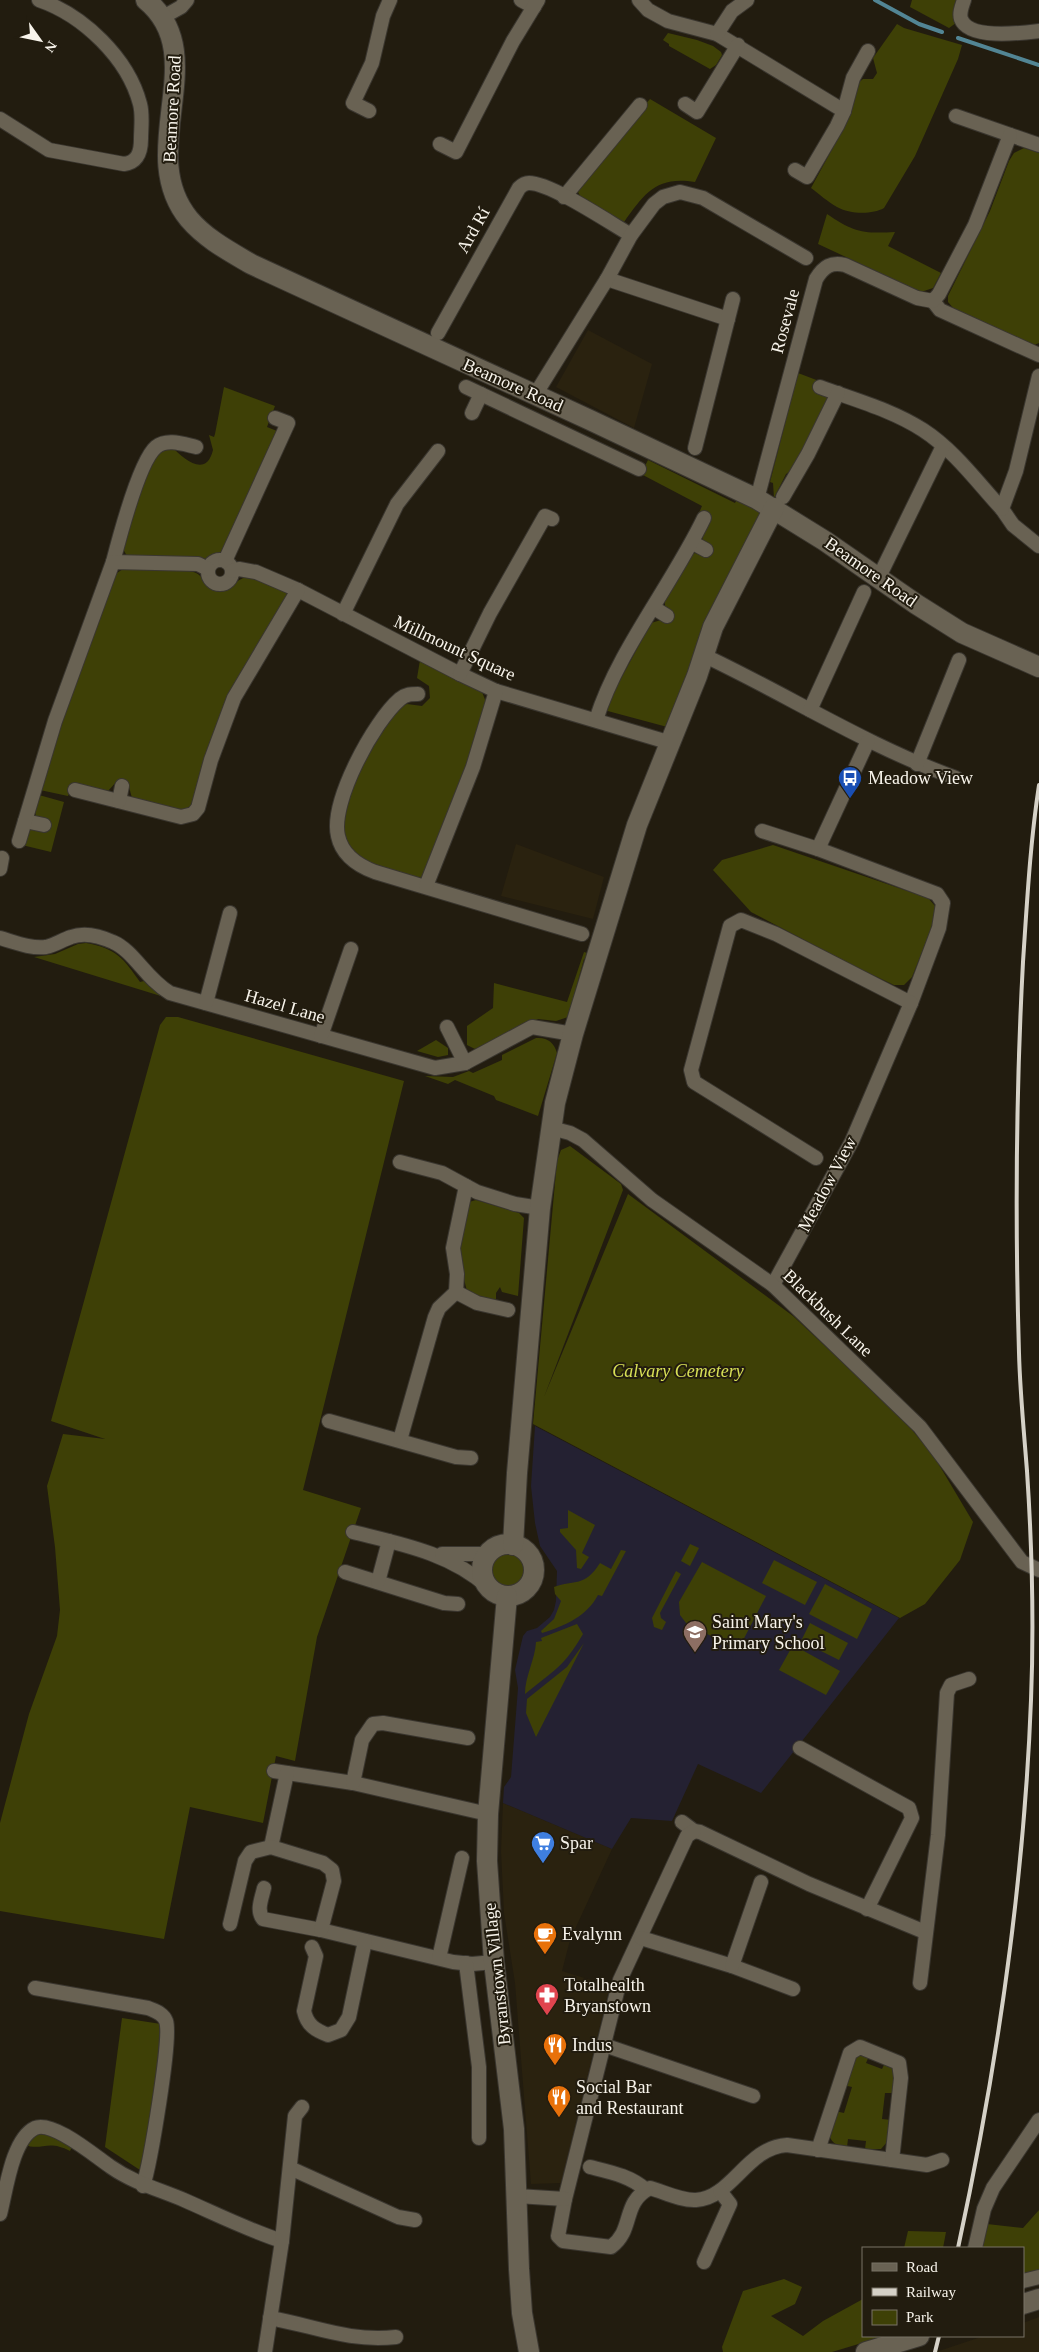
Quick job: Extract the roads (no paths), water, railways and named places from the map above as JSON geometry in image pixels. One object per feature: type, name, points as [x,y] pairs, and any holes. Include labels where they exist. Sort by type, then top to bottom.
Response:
[{"type":"street","points":[[0,119],[49,150],[124,164],[131,163],[138,158],[141,149],[141,107],[137,95],[118,59],[108,46],[81,22],[55,5],[39,0]]},
{"type":"street","name":"Beamore Road","points":[[146,0],[163,17],[175,46],[176,57],[167,148],[170,179],[183,210],[198,228],[214,242],[251,264],[771,502],[916,604],[962,633],[1039,667]]},
{"type":"street","points":[[163,17],[188,0]]},
{"type":"street","points":[[369,111],[353,103],[372,65],[383,16],[390,0]]},
{"type":"street","points":[[639,0],[648,10],[668,21],[717,34],[738,45],[844,111]]},
{"type":"street","points":[[717,34],[732,11],[747,0]]},
{"type":"street","points":[[964,0],[960,14],[961,21],[971,29],[1010,34],[1039,31]]},
{"type":"street","points":[[440,144],[456,152],[531,2]]},
{"type":"street","points":[[685,104],[697,112],[738,45]]},
{"type":"street","points":[[795,170],[807,177],[844,111],[859,66],[868,51]]},
{"type":"street","points":[[859,66],[871,74]]},
{"type":"street","points":[[564,197],[640,105]]},
{"type":"street","points":[[956,116],[1039,145]]},
{"type":"street","points":[[933,300],[939,294],[975,225],[1010,135]]},
{"type":"street","name":"Ard Rí","points":[[438,333],[519,188],[529,183],[538,184],[631,235]]},
{"type":"street","points":[[535,395],[607,279],[631,235],[654,204],[663,197],[680,192],[703,198],[806,258]]},
{"type":"street","name":"Rosevale","points":[[771,502],[814,288],[821,271],[828,265],[836,263],[845,265],[918,298],[933,300],[940,310],[1039,355]]},
{"type":"street","points":[[607,279],[728,319]]},
{"type":"street","points":[[696,448],[733,299]]},
{"type":"street","points":[[1002,509],[1016,471],[1039,376]]},
{"type":"street","points":[[466,387],[639,469]]},
{"type":"street","points":[[820,387],[910,422],[924,430],[943,446],[1002,509],[1013,525],[1039,546]]},
{"type":"street","points":[[472,413],[481,394]]},
{"type":"street","points":[[513,1545],[516,1474],[540,1208],[573,1034],[628,848],[724,603],[771,502],[813,445],[838,394]]},
{"type":"street","points":[[112,562],[198,564],[208,569],[211,581],[219,585],[227,583],[229,566],[288,423],[275,418]]},
{"type":"street","points":[[621,461],[632,439]]},
{"type":"street","points":[[19,841],[55,721],[112,562],[141,473],[150,454],[156,447],[167,442],[196,447]]},
{"type":"street","points":[[879,577],[943,446]]},
{"type":"street","points":[[343,614],[410,473],[438,451]]},
{"type":"street","points":[[460,674],[490,612],[545,516],[552,519]]},
{"type":"street","points":[[596,720],[617,672],[693,543],[704,518]]},
{"type":"street","points":[[693,543],[706,550]]},
{"type":"street","name":"Millmount Square","points":[[208,569],[214,561],[256,572],[298,590],[496,691],[670,743]]},
{"type":"street","points":[[75,790],[181,817],[193,814],[198,808],[211,760],[234,698],[298,590]]},
{"type":"street","points":[[810,710],[864,592]]},
{"type":"street","points":[[654,608],[667,616]]},
{"type":"street","points":[[703,655],[868,741],[917,764],[956,778]]},
{"type":"street","points":[[917,764],[959,660]]},
{"type":"street","points":[[426,886],[474,767],[496,691]]},
{"type":"street","points":[[418,694],[408,694],[400,699],[364,748],[340,810],[337,835],[347,854],[364,867],[582,934]]},
{"type":"street","points":[[818,849],[868,741]]},
{"type":"street","points":[[119,801],[122,786]]},
{"type":"street","points":[[25,821],[44,826]]},
{"type":"street","name":"Meadow View","points":[[762,831],[818,849],[937,894],[943,903],[939,928],[911,1003],[852,1140],[773,1285]]},
{"type":"street","points":[[206,1004],[230,913]]},
{"type":"street","points":[[816,1158],[694,1082],[691,1070],[730,926],[741,920],[776,934],[911,1003]]},
{"type":"street","name":"Hazel Lane","points":[[0,938],[41,947],[83,934],[112,941],[122,947],[158,986],[170,993],[435,1068],[465,1063],[532,1027],[573,1034]]},
{"type":"street","points":[[321,1036],[351,949]]},
{"type":"street","points":[[448,1027],[465,1063]]},
{"type":"street","name":"Blackbush Lane","points":[[555,1128],[583,1140],[652,1200],[773,1285],[920,1427],[1022,1562],[1039,1570]]},
{"type":"street","points":[[400,1162],[442,1173],[482,1194],[515,1204],[540,1208]]},
{"type":"street","points":[[400,1440],[435,1317],[439,1308],[456,1292],[457,1274],[453,1248],[466,1186]]},
{"type":"street","points":[[456,1292],[477,1303],[508,1310]]},
{"type":"street","points":[[329,1421],[456,1457],[472,1458]]},
{"type":"street","points":[[353,1532],[437,1554],[466,1568],[488,1587],[500,1595],[507,1596],[522,1593],[528,1588],[534,1574],[531,1559],[527,1552],[513,1545],[499,1546],[488,1554],[482,1571],[488,1587]]},
{"type":"street","points":[[378,1582],[389,1541]]},
{"type":"street","points":[[437,1554],[488,1554]]},
{"type":"street","points":[[345,1572],[444,1603],[458,1604]]},
{"type":"street","name":"Byranstown Village","points":[[507,1596],[488,1814],[486,1861],[494,1962],[514,2129],[522,2313],[529,2352]]},
{"type":"street","points":[[920,1983],[938,1836],[947,1693],[951,1685],[969,1680]]},
{"type":"street","points":[[353,1784],[362,1740],[373,1724],[383,1723],[468,1738]]},
{"type":"street","points":[[800,1748],[909,1808],[912,1818],[867,1908]]},
{"type":"street","points":[[271,1847],[281,1772],[353,1784],[488,1814]]},
{"type":"street","points":[[682,1822],[694,1831],[700,1832],[809,1884],[925,1932]]},
{"type":"street","points":[[694,1831],[687,1836],[620,1980],[565,2199],[558,2236],[563,2241],[611,2247],[619,2241],[625,2230],[632,2206],[638,2194],[650,2188],[693,2201],[707,2199],[720,2191],[758,2155],[774,2145],[787,2145],[927,2165],[942,2160]]},
{"type":"street","points":[[230,1924],[245,1861],[251,1852],[271,1847],[323,1862],[332,1870],[334,1881],[320,1930]]},
{"type":"street","points":[[439,1958],[462,1858]]},
{"type":"street","points":[[732,1966],[761,1882]]},
{"type":"street","points":[[264,1888],[259,1906],[260,1915],[263,1919],[320,1930],[439,1958],[466,1963],[494,1962]]},
{"type":"street","points":[[641,1938],[732,1966],[792,1989]]},
{"type":"street","points":[[312,1947],[316,1956],[304,2011],[305,2019],[312,2027],[328,2035],[341,2030],[349,2016],[365,1941]]},
{"type":"street","points":[[466,1963],[479,2067],[479,2138]]},
{"type":"street","points":[[35,1988],[148,2008],[157,2011],[164,2017],[167,2026],[164,2062],[150,2166],[143,2186]]},
{"type":"street","points":[[604,2045],[753,2096]]},
{"type":"street","points":[[818,2150],[850,2053],[860,2047],[894,2060],[901,2068],[892,2160]]},
{"type":"street","points":[[265,2352],[282,2241],[295,2116],[302,2107]]},
{"type":"street","points":[[975,2247],[984,2209],[992,2188],[1039,2120]]},
{"type":"street","points":[[0,2214],[17,2149],[29,2132],[40,2127],[47,2127],[66,2136],[143,2186],[182,2199],[260,2234],[282,2241]]},
{"type":"street","points":[[590,2167],[621,2176],[639,2184],[646,2190]]},
{"type":"street","points":[[290,2168],[398,2217],[415,2220]]},
{"type":"street","points":[[704,2262],[730,2204],[720,2191]]},
{"type":"street","points":[[517,2196],[565,2199]]},
{"type":"street","points":[[1024,2281],[1039,2277]]},
{"type":"street","points":[[1024,2304],[1039,2299]]},
{"type":"street","points":[[270,2318],[337,2335],[371,2340],[396,2337]]},
{"type":"street","points":[[866,2352],[916,2337]]},
{"type":"waterway","points":[[875,0],[919,24],[942,32]]},
{"type":"waterway","points":[[958,38],[1039,65]]},
{"type":"railway","points":[[958,2247],[985,2112],[1007,1976],[1022,1838],[1031,1700],[1032,1585],[1029,1499],[1021,1397],[1017,1255],[1017,1157],[1023,962],[1031,851],[1039,785]]},
{"type":"railway","points":[[935,2352],[939,2337]]},
{"type":"place","name":"Meadow View","points":[[850,799]]},
{"type":"place","name":"Saint Mary's Primary School","points":[[695,1653]]},
{"type":"place","name":"Spar","points":[[543,1864]]},
{"type":"place","name":"Evalynn","points":[[545,1955]]},
{"type":"place","name":"Totalhealth Bryanstown","points":[[547,2016]]},
{"type":"place","name":"Indus","points":[[555,2066]]},
{"type":"place","name":"Social Bar and Restaurant","points":[[559,2118]]},
{"type":"park label","name":"Calvary Cemetery","points":[[678,1371]]}]
